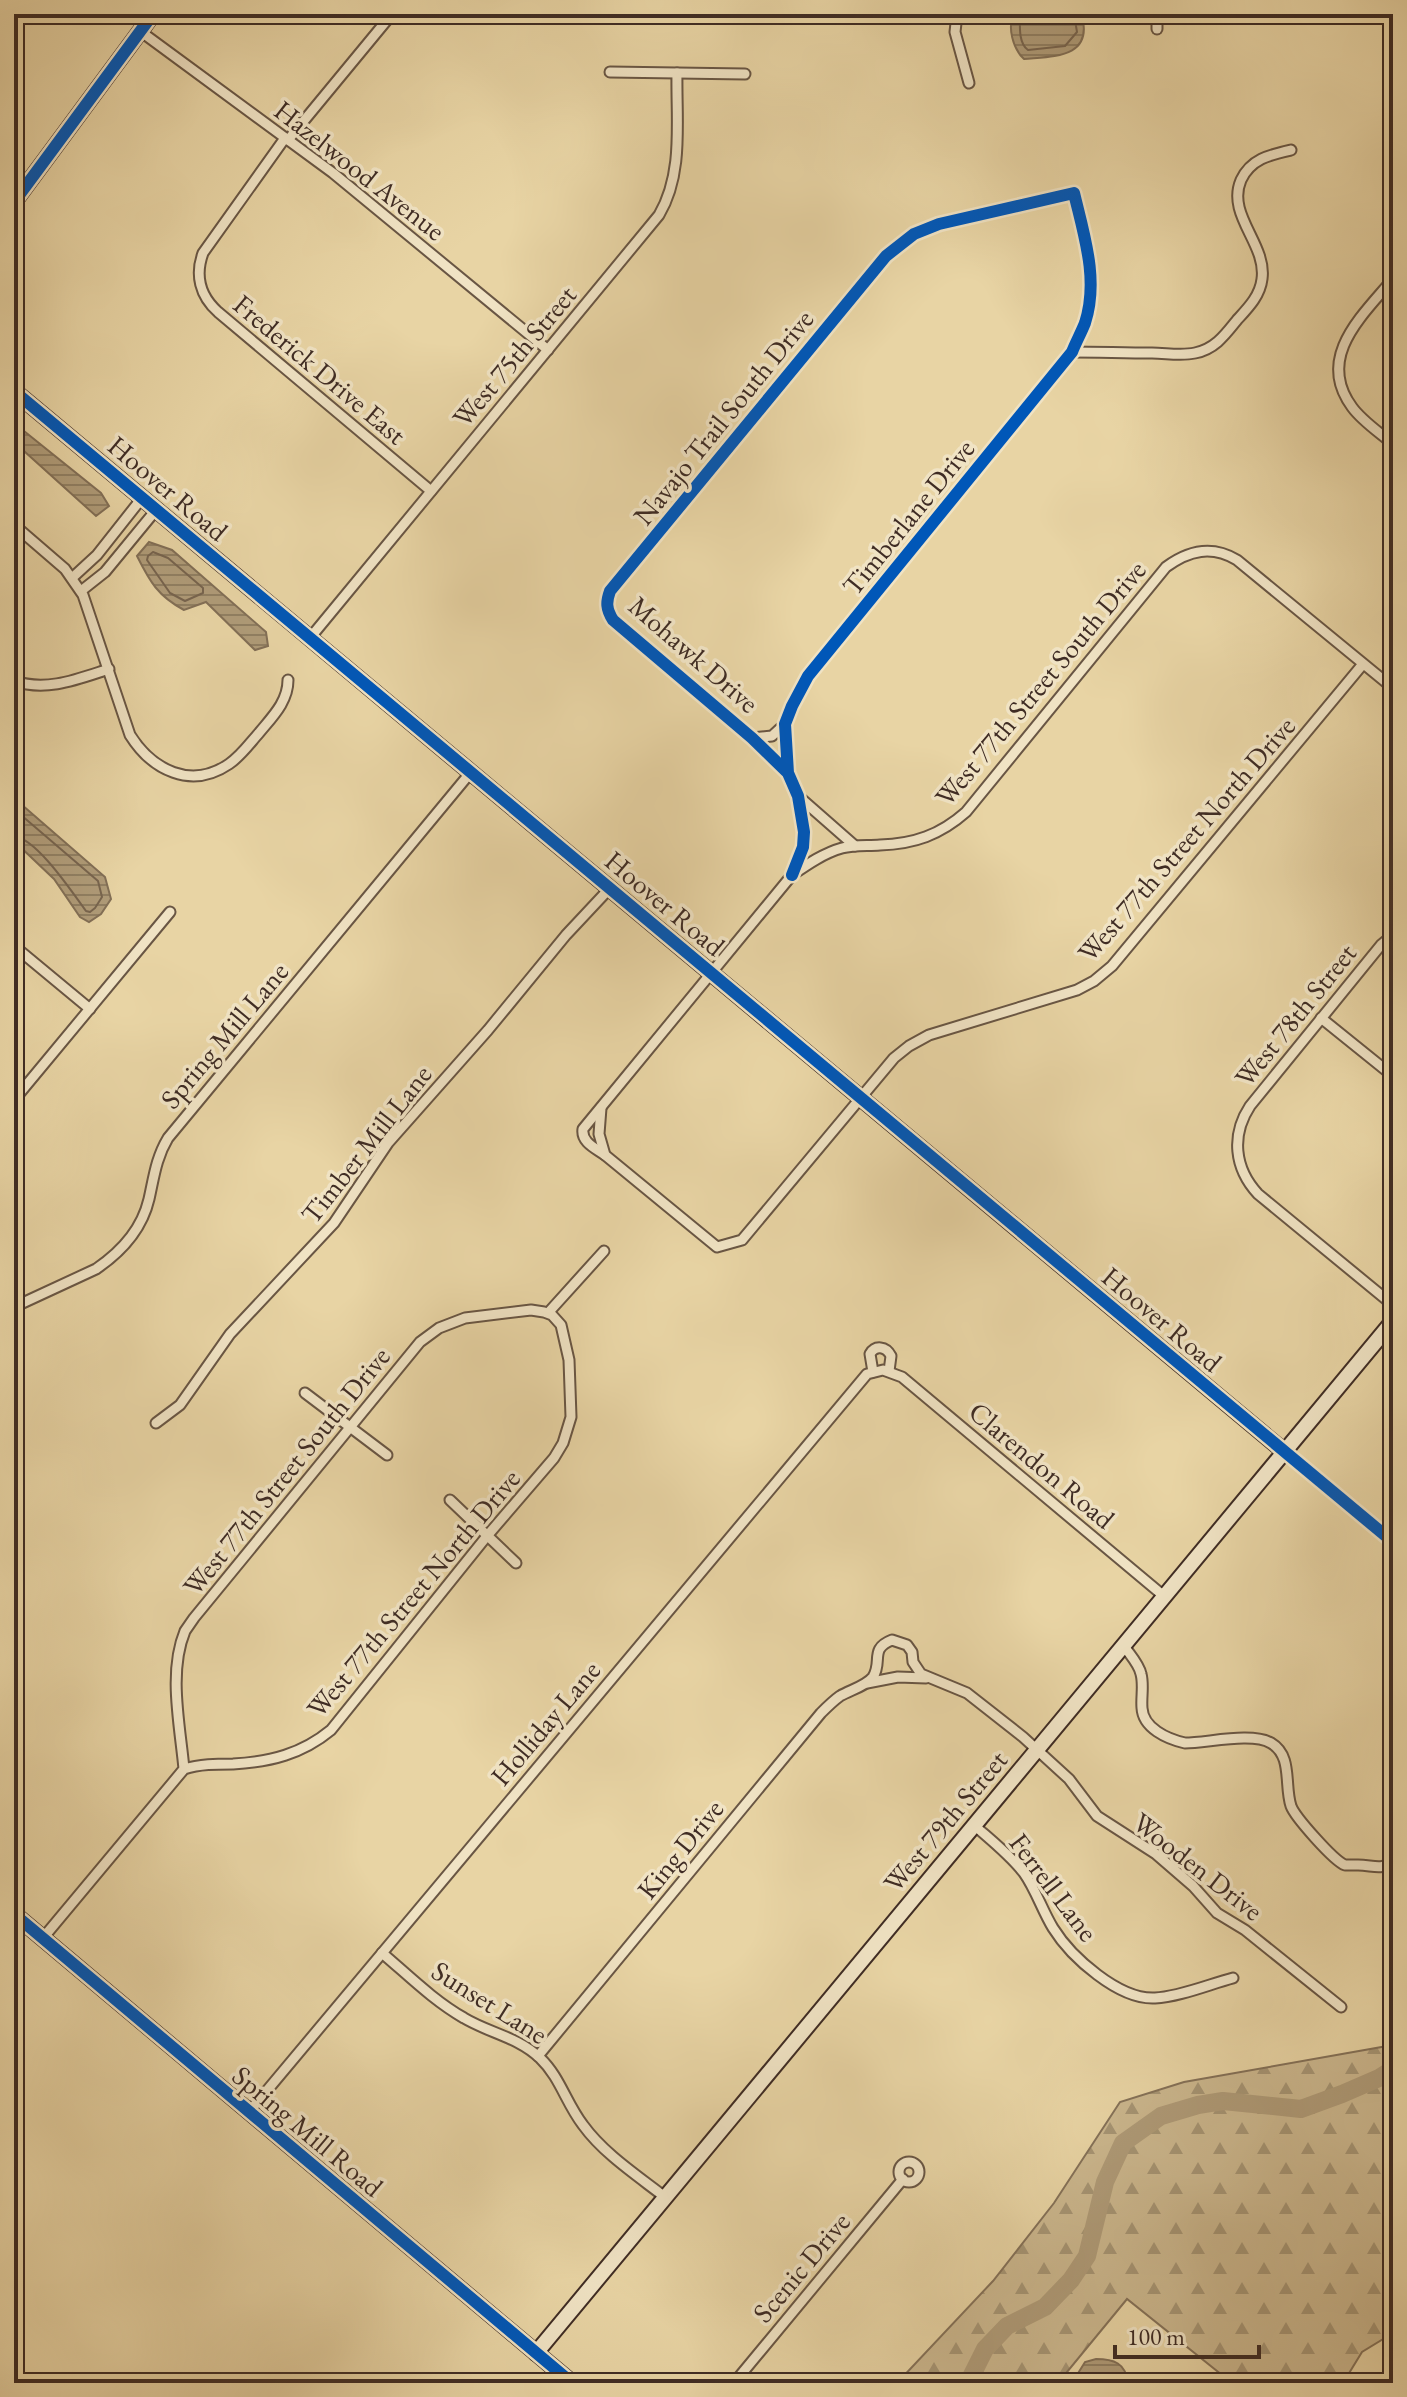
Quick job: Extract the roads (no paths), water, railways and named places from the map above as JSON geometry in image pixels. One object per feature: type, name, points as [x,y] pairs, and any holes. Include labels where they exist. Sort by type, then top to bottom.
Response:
[{"type":"street","points":[[14,202],[153,14]]},
{"type":"street","name":"Frederick Drive East","points":[[392,14],[287,139],[203,253],[199,268],[201,287],[210,304],[431,491]]},
{"type":"street","points":[[957,14],[955,32],[969,83]]},
{"type":"street","points":[[1157,14],[1157,29]]},
{"type":"street","name":"Hazelwood Avenue","points":[[140,31],[361,194],[548,350]]},
{"type":"street","points":[[610,72],[745,74]]},
{"type":"street","name":"West 75th Street","points":[[310,638],[659,215],[668,200],[675,169],[677,73]]},
{"type":"street","points":[[1072,352],[1186,354],[1208,349],[1220,341],[1256,298],[1262,282],[1263,268],[1239,211],[1238,188],[1245,172],[1255,162],[1267,155],[1291,150]]},
{"type":"street","name":"Timberlane Drive","points":[[792,875],[803,847],[804,832],[798,796],[788,773],[785,724],[792,706],[808,676],[1072,352],[1085,323],[1091,277],[1074,193]]},
{"type":"street","name":"Navajo Trail South Drive","points":[[607,603],[610,591],[881,263],[914,234],[939,224],[1074,193]]},
{"type":"street","points":[[1393,279],[1352,328],[1341,350],[1339,364],[1340,383],[1350,404],[1393,444]]},
{"type":"street","name":"Hoover Road","points":[[14,391],[1286,1453]]},
{"type":"street","points":[[72,578],[97,555],[142,498]]},
{"type":"street","points":[[81,591],[105,572],[156,510]]},
{"type":"street","points":[[14,525],[53,558],[81,591],[89,607],[130,735],[140,750],[160,767],[187,775],[214,772],[237,758],[276,712],[283,701],[288,680]]},
{"type":"street","name":"West 77th Street South Drive","points":[[605,1155],[587,1142],[583,1129],[792,875],[829,853],[855,846],[917,841],[938,833],[956,821],[1166,567],[1186,554],[1220,552],[1237,560],[1363,664]]},
{"type":"street","name":"Mohawk Drive","points":[[607,603],[613,620],[752,738],[788,773]]},
{"type":"street","points":[[1363,664],[1393,688]]},
{"type":"street","name":"West 77th Street North Drive","points":[[605,1155],[717,1247],[736,1243],[749,1234],[894,1058],[921,1039],[1077,990],[1112,966],[1363,664]]},
{"type":"street","points":[[14,681],[53,685],[109,669]]},
{"type":"street","points":[[752,738],[772,736],[785,724]]},
{"type":"street","name":"Spring Mill Lane","points":[[14,1307],[96,1269],[122,1249],[144,1215],[155,1165],[168,1138],[471,772]]},
{"type":"street","points":[[798,796],[855,846]]},
{"type":"street","name":"Timber Mill Lane","points":[[156,1423],[180,1405],[230,1334],[334,1223],[388,1143],[610,888]]},
{"type":"street","points":[[14,1100],[170,912]]},
{"type":"street","name":"West 78th Street","points":[[1393,935],[1381,945],[1250,1106],[1239,1129],[1237,1151],[1244,1176],[1255,1191],[1393,1305]]},
{"type":"street","points":[[14,946],[90,1009]]},
{"type":"street","points":[[1321,1018],[1393,1076]]},
{"type":"street","points":[[601,1108],[599,1134],[605,1155]]},
{"type":"street","points":[[551,1315],[604,1251]]},
{"type":"street","name":"West 77th Street South Drive","points":[[184,1769],[176,1673],[177,1654],[185,1631],[420,1342],[439,1328],[465,1318],[531,1310],[551,1315]]},
{"type":"street","name":"West 77th Street North Drive","points":[[184,1769],[270,1760],[297,1752],[331,1730],[554,1458],[567,1435],[571,1417],[569,1360],[563,1330],[551,1315]]},
{"type":"street","name":"West 79th Street","points":[[536,2353],[1393,1321]]},
{"type":"street","points":[[877,1348],[887,1350],[891,1359],[881,1371],[869,1362],[871,1352],[877,1348]]},
{"type":"street","name":"Clarendon Road","points":[[881,1371],[904,1379],[1165,1597]]},
{"type":"street","name":"Holliday Lane","points":[[249,2112],[861,1379],[881,1371]]},
{"type":"street","points":[[305,1393],[387,1455]]},
{"type":"street","points":[[1286,1453],[1393,1542]]},
{"type":"street","points":[[450,1500],[516,1563]]},
{"type":"street","points":[[867,1683],[876,1672],[880,1648],[892,1640],[907,1645],[918,1671],[926,1678]]},
{"type":"street","points":[[1124,1646],[1139,1667],[1143,1715],[1153,1728],[1185,1743],[1252,1738],[1271,1743],[1283,1758],[1295,1814],[1325,1847],[1345,1865],[1366,1865],[1378,1869],[1393,1863]]},
{"type":"street","name":"King Drive","points":[[538,2056],[821,1713],[841,1696],[867,1683],[898,1677],[943,1681],[967,1693],[1038,1751]]},
{"type":"street","name":"Wooden Drive","points":[[1038,1751],[1069,1779],[1097,1816],[1156,1854],[1198,1890],[1217,1913],[1245,1930],[1341,2007]]},
{"type":"street","points":[[43,1938],[184,1769]]},
{"type":"street","name":"Ferrell Lane","points":[[975,1826],[1020,1869],[1067,1947],[1114,1987],[1134,1996],[1156,1998],[1233,1978]]},
{"type":"street","name":"Spring Mill Road","points":[[14,1914],[572,2383]]},
{"type":"street","name":"Sunset Lane","points":[[382,1953],[447,2008],[516,2041],[538,2056],[554,2074],[589,2133],[666,2198]]},
{"type":"street","name":"Scenic Drive","points":[[734,2383],[903,2179]]},
{"type":"water","points":[[1014,14],[1079,14],[1084,30],[1082,40],[1068,52],[1024,59],[1012,38]]},
{"type":"water","points":[[14,423],[101,493],[109,506],[96,516],[14,442]]},
{"type":"water","points":[[149,542],[172,550],[266,632],[268,646],[255,650],[206,602],[184,610],[161,594],[137,556]]},
{"type":"water","points":[[14,798],[105,877],[111,899],[101,914],[89,922],[80,917],[54,879],[14,841]]},
{"type":"water","points":[[1108,2360],[1122,2367],[1127,2383],[1072,2383],[1085,2362]]},
{"type":"waterway","points":[[968,2383],[985,2349],[1007,2326],[1045,2307],[1071,2280],[1087,2256],[1105,2182],[1123,2143],[1161,2116],[1198,2105],[1223,2101],[1301,2109],[1379,2078],[1393,2069]]}]
